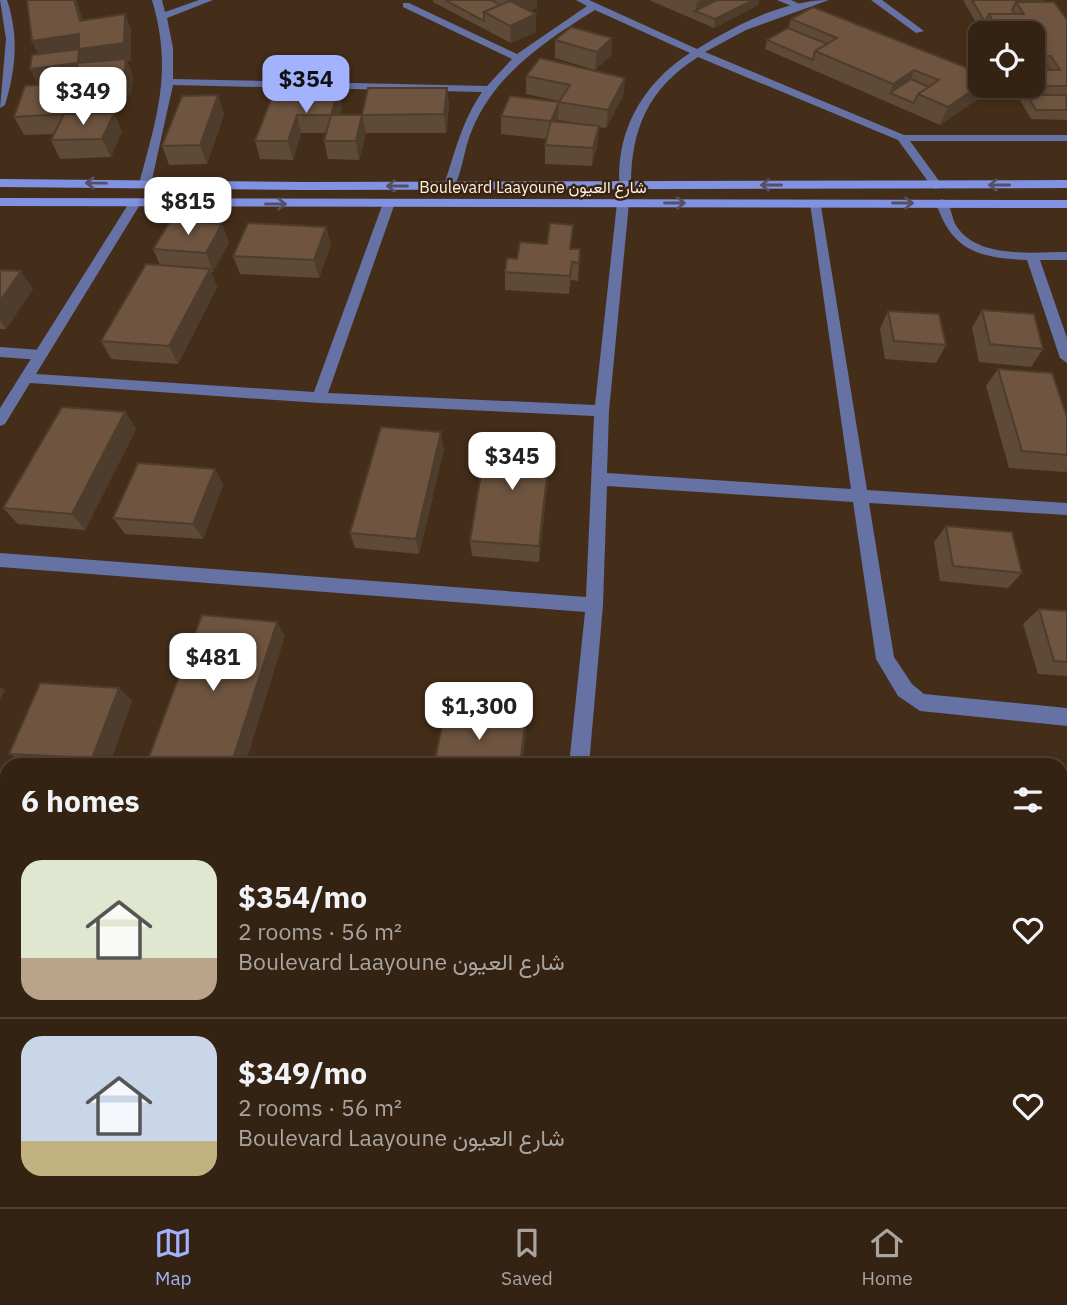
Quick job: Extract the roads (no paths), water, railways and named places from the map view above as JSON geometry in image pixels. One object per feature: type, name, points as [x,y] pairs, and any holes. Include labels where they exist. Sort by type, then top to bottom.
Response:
[{"type":"street","points":[[0,105],[8,80],[11,55],[10,33],[2,0]]},
{"type":"street","points":[[145,184],[170,82],[169,40],[157,0]]},
{"type":"street","points":[[163,16],[208,0]]},
{"type":"street","points":[[581,0],[696,52],[902,138],[1067,138]]},
{"type":"street","points":[[782,0],[799,6]]},
{"type":"street","points":[[625,185],[625,165],[634,121],[649,97],[670,74],[696,52],[758,20],[824,0]]},
{"type":"street","points":[[876,0],[919,30]]},
{"type":"street","points":[[406,5],[517,58]]},
{"type":"street","points":[[450,186],[466,128],[488,89],[517,58],[594,6]]},
{"type":"street","points":[[170,82],[488,89]]},
{"type":"street","points":[[902,138],[936,185]]},
{"type":"street","name":"Boulevard Laayoune شارع العيون","points":[[0,183],[450,186],[1067,184]]},
{"type":"street","name":"Boulevard Laayoune شارع العيون","points":[[0,202],[1067,204]]},
{"type":"street","points":[[0,420],[135,203]]},
{"type":"street","points":[[319,398],[390,203]]},
{"type":"street","points":[[580,758],[594,605],[602,411],[623,203]]},
{"type":"street","points":[[816,203],[885,659],[905,690],[920,702],[1067,717]]},
{"type":"street","points":[[942,204],[953,230],[968,243],[994,253],[1067,256]]},
{"type":"street","points":[[1032,256],[1067,358]]},
{"type":"street","points":[[0,352],[41,355]]},
{"type":"street","points":[[26,378],[319,398],[602,411]]},
{"type":"street","points":[[599,479],[1067,509]]},
{"type":"street","points":[[0,560],[594,605]]}]
